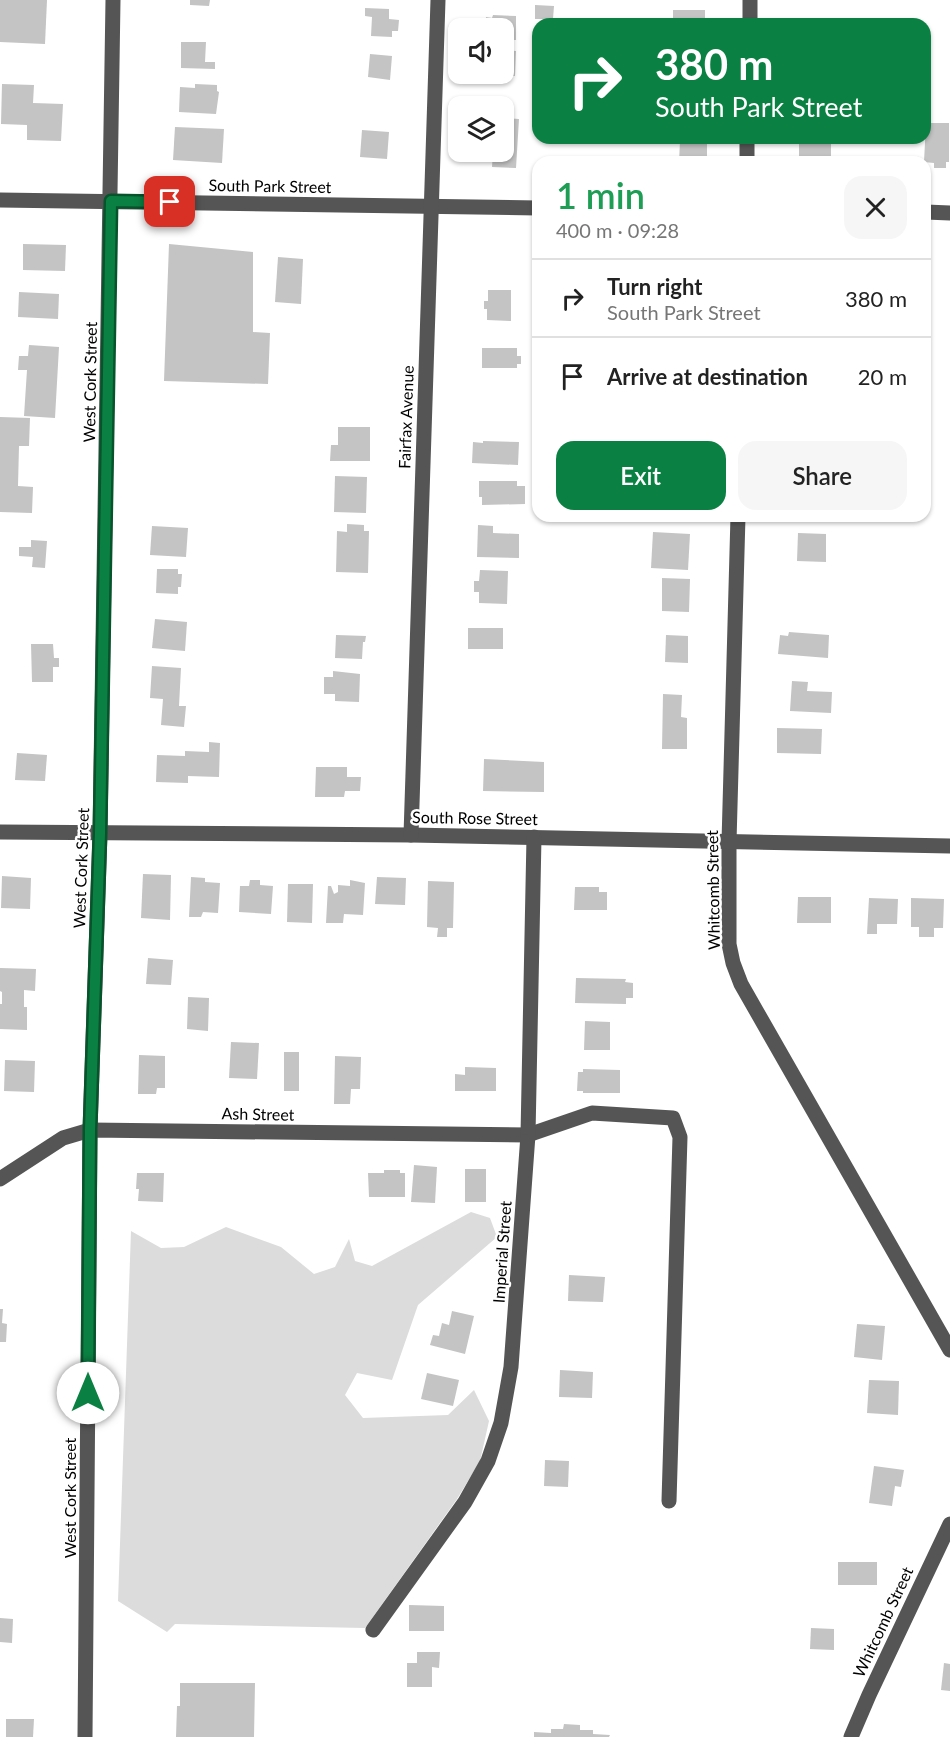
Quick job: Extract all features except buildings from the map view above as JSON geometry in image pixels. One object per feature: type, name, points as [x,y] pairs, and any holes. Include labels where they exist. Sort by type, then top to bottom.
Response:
[{"type":"street","name":"West Cork Street","points":[[85,1737],[90,1130],[100,833],[113,0]]},
{"type":"street","name":"Fairfax Avenue","points":[[411,835],[438,0]]},
{"type":"street","points":[[750,0],[750,18]]},
{"type":"street","name":"South Park Street","points":[[0,200],[532,208]]},
{"type":"street","points":[[931,212],[950,213]]},
{"type":"street","name":"Whitcomb Street","points":[[738,522],[729,842],[729,944],[733,963],[741,984],[950,1350]]},
{"type":"street","name":"South Rose Street","points":[[0,832],[411,835],[950,846]]},
{"type":"street","name":"Imperial Street","points":[[373,1630],[465,1502],[488,1461],[501,1423],[511,1367],[528,1135],[534,837]]},
{"type":"street","name":"Ash Street","points":[[0,1179],[63,1138],[90,1130],[528,1135],[592,1113],[673,1118],[680,1137],[669,1501]]},
{"type":"street","name":"Whitcomb Street","points":[[851,1737],[950,1524]]},
{"type":"shaded area","points":[[471,1212],[490,1218],[497,1237],[418,1305],[392,1380],[357,1373],[345,1395],[363,1418],[448,1415],[474,1390],[489,1421],[480,1461],[457,1499],[365,1628],[175,1624],[167,1632],[118,1601],[131,1231],[161,1248],[184,1247],[226,1227],[281,1247],[314,1274],[335,1267],[349,1239],[355,1261],[372,1266]]},
{"type":"route","points":[[88,1393],[90,1130],[100,833],[111,201],[170,202]]}]
